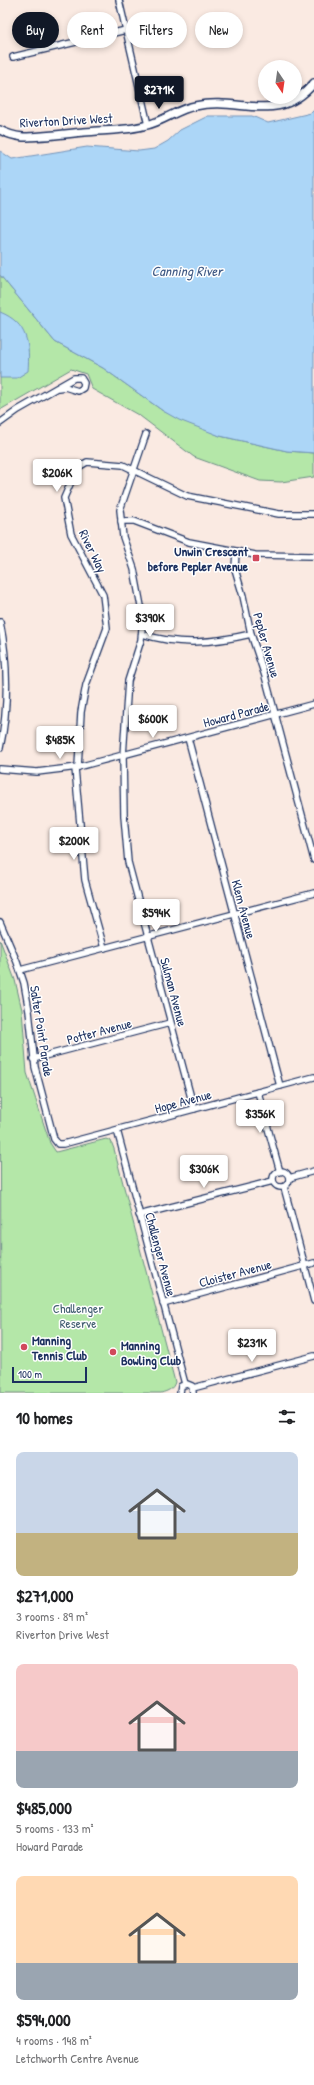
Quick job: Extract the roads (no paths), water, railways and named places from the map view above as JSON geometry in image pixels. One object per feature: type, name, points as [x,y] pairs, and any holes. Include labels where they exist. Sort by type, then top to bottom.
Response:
[{"type":"street","points":[[13,57],[126,30],[119,0]]},
{"type":"street","points":[[130,48],[148,125]]},
{"type":"street","name":"Riverton Drive West","points":[[0,130],[23,137],[135,128],[148,125],[187,108],[204,104],[223,104],[256,108],[274,107],[285,104],[302,95],[314,82]]},
{"type":"street","points":[[0,424],[18,410],[58,388]]},
{"type":"street","name":"Sulman Avenue","points":[[146,434],[121,505],[121,521],[124,542],[134,569],[139,589],[143,617],[142,634],[128,681],[123,756],[124,816],[128,862],[194,1109]]},
{"type":"street","name":"River Way","points":[[104,948],[85,880],[77,767],[81,712],[86,685],[107,625],[103,595],[71,534],[64,498],[76,469],[86,462],[123,465],[187,496],[279,514],[314,514]]},
{"type":"street","points":[[121,521],[134,521],[189,542],[255,555],[314,556]]},
{"type":"street","name":"Pepler Avenue","points":[[236,551],[235,569],[243,596],[250,634],[265,676],[314,860]]},
{"type":"street","points":[[0,622],[5,662],[6,699],[0,748]]},
{"type":"street","points":[[142,634],[157,639],[185,643],[222,640],[250,634]]},
{"type":"street","name":"Howard Parade","points":[[0,768],[30,772],[77,767],[314,704]]},
{"type":"street","name":"Klem Avenue","points":[[188,738],[280,1086]]},
{"type":"street","points":[[20,970],[314,893]]},
{"type":"street","name":"Salter Point Parade","points":[[0,922],[20,970],[29,1011],[33,1059],[54,1139],[58,1144]]},
{"type":"street","name":"Potter Avenue","points":[[33,1059],[170,1023]]},
{"type":"street","name":"Hope Avenue","points":[[58,1144],[64,1144],[314,1077]]},
{"type":"street","points":[[258,1092],[280,1172]]},
{"type":"street","name":"Challenger Avenue","points":[[117,1130],[185,1384]]},
{"type":"street","points":[[289,1178],[314,1171]]},
{"type":"street","points":[[284,1187],[276,1186],[273,1181],[275,1174],[280,1172],[287,1174],[289,1178]]},
{"type":"street","points":[[284,1187],[289,1182],[289,1178]]},
{"type":"street","points":[[139,1214],[273,1181]]},
{"type":"street","points":[[284,1187],[314,1301]]},
{"type":"street","name":"Cloister Avenue","points":[[163,1304],[314,1263]]},
{"type":"street","points":[[179,1393],[181,1386],[185,1384],[189,1384],[193,1391],[314,1356]]},
{"type":"water","name":"Canning River","points":[[314,110],[314,453],[287,451],[220,436],[179,420],[163,411],[103,368],[55,342],[0,275],[0,151],[12,159],[87,147],[139,151],[154,149],[168,141],[180,130],[208,116],[252,116],[268,123],[311,113]]},
{"type":"water","points":[[0,312],[16,322],[22,329],[25,336],[29,361],[28,371],[17,378],[0,378]]},
{"type":"place","name":"Unwin Crescent before Pepler Avenue","points":[[256,558]]},
{"type":"place","name":"Manning Tennis Club","points":[[24,1347]]},
{"type":"place","name":"Manning Bowling Club","points":[[113,1352]]},
{"type":"park label","name":"Challenger Reserve","points":[[78,1316]]}]
